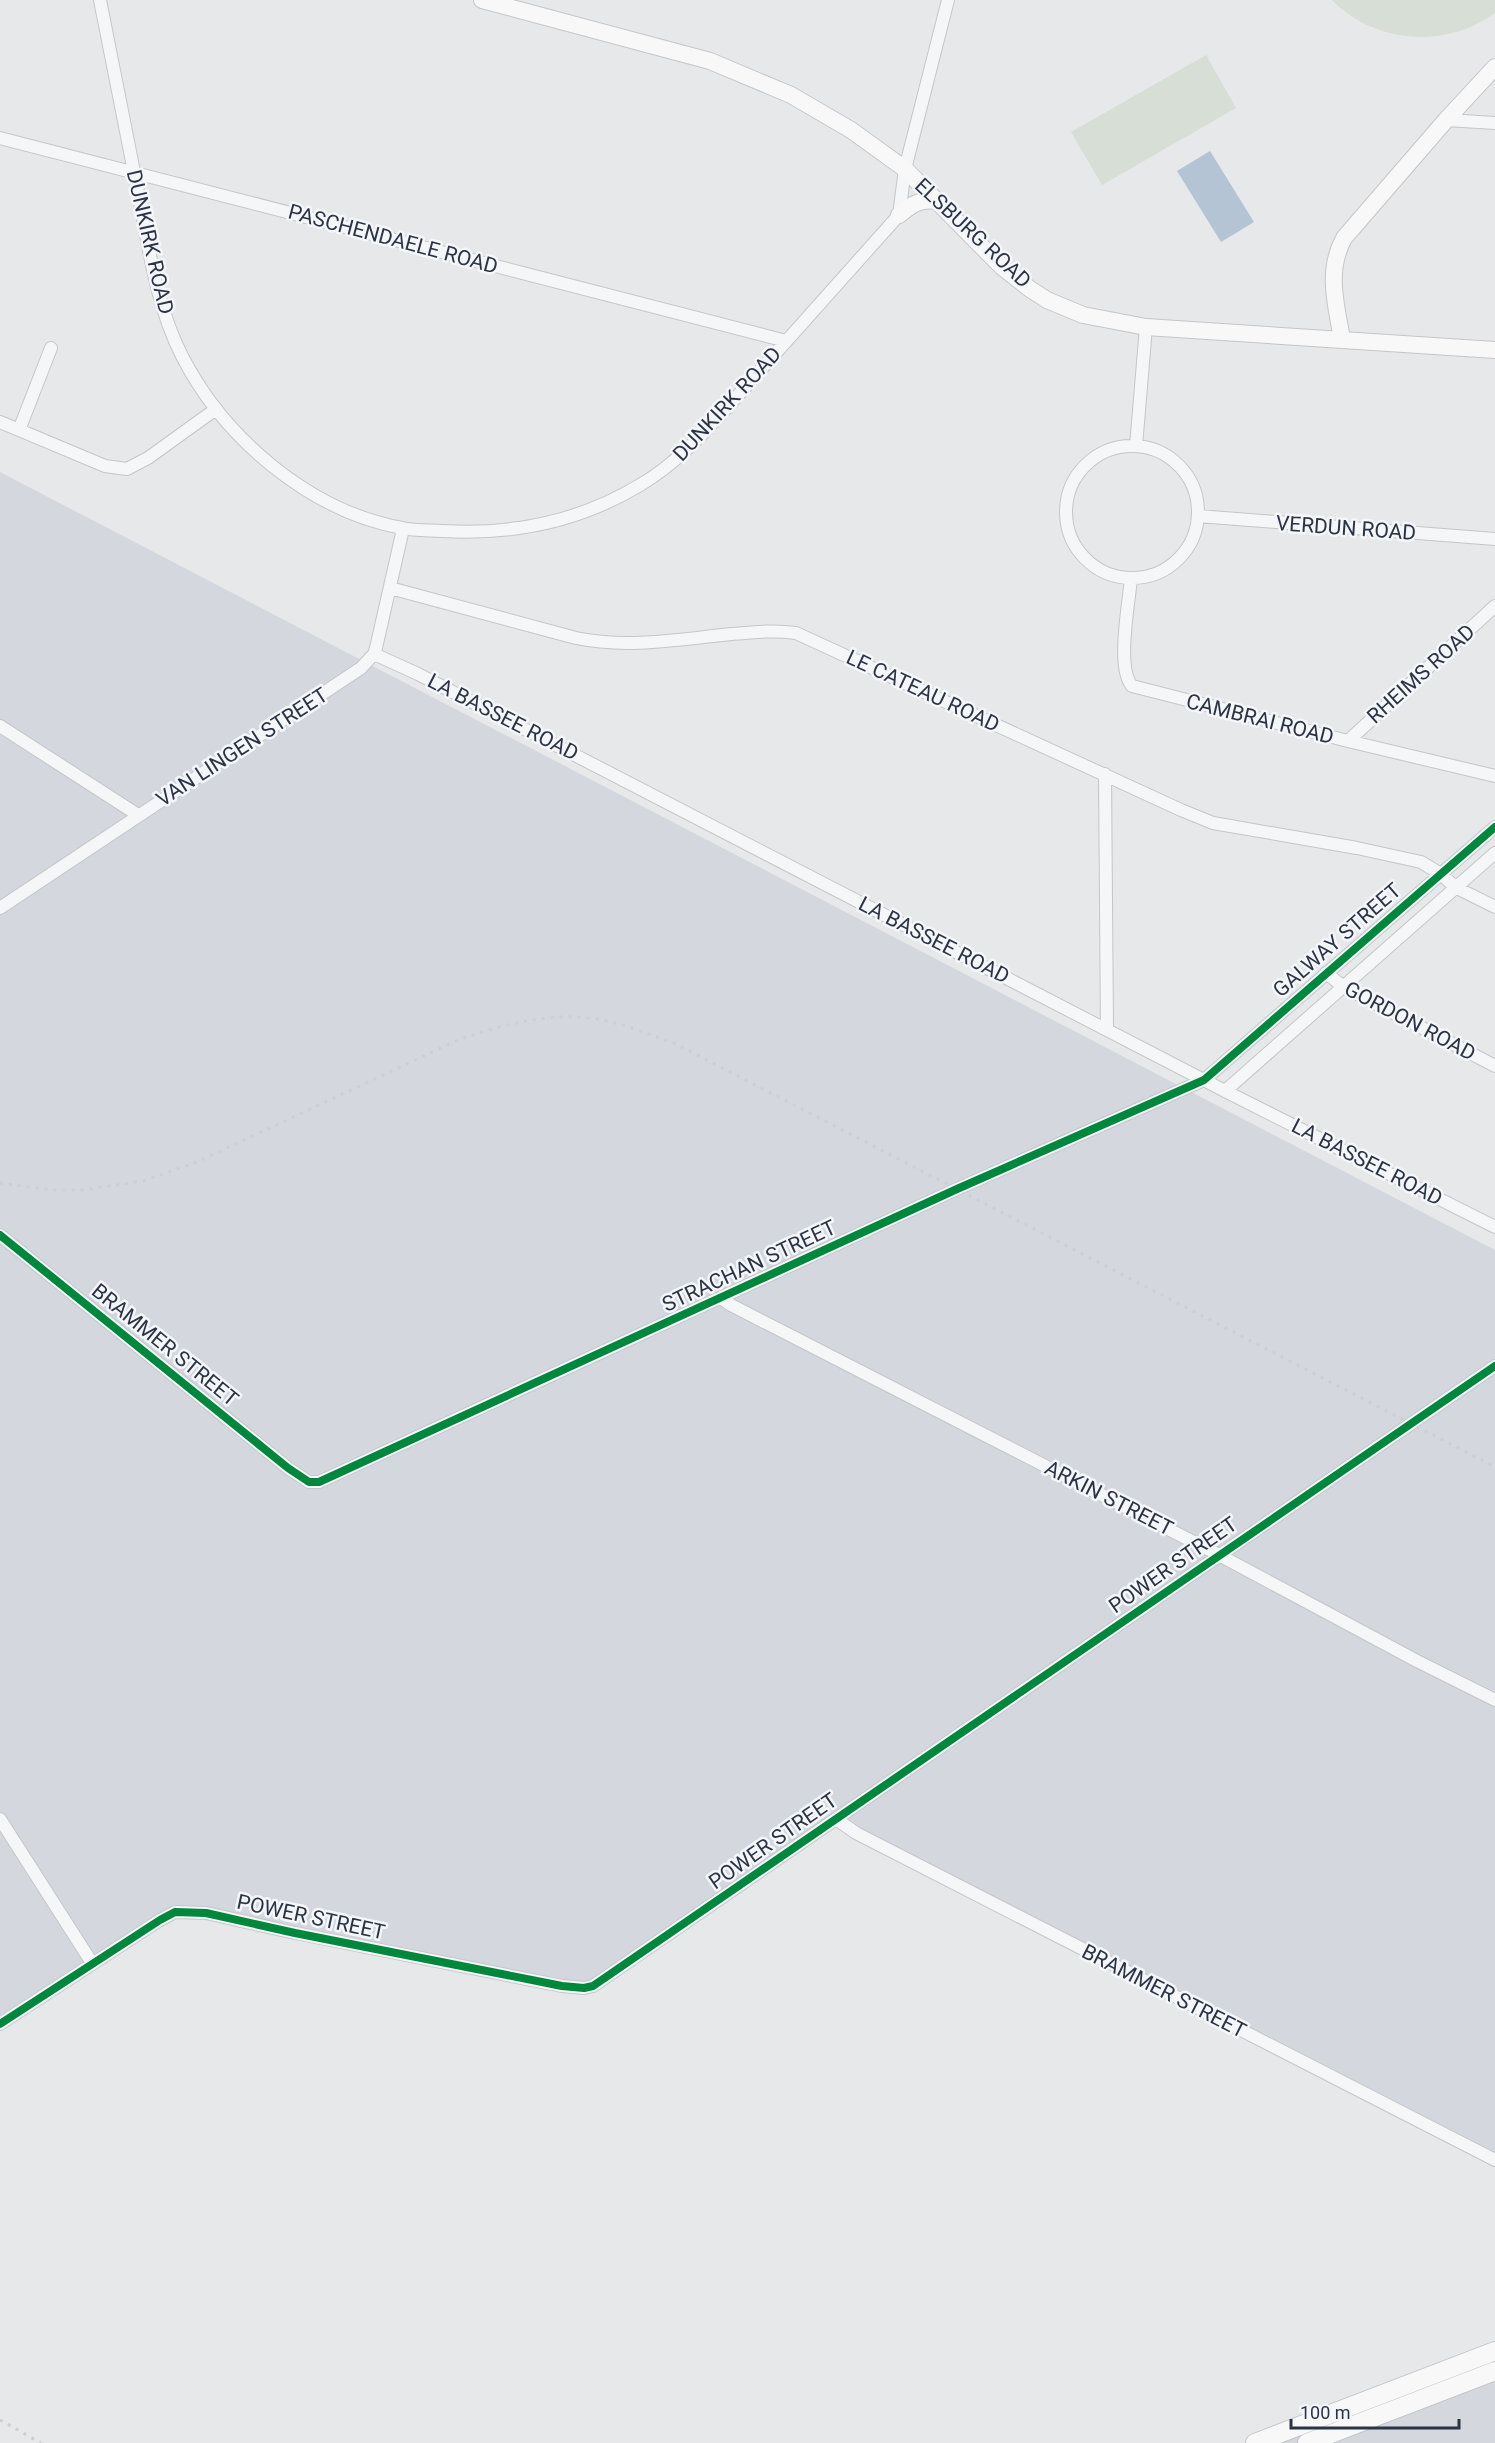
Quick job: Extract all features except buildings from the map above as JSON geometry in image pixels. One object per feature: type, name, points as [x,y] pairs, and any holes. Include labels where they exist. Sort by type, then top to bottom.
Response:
[{"type":"main road","name":"ELSBURG ROAD","points":[[482,0],[660,46],[738,72],[810,106],[851,130],[905,169],[1002,267],[1047,300],[1083,315],[1146,327],[1495,350]]},
{"type":"main road","points":[[1342,339],[1333,281],[1338,248],[1351,229],[1495,67]]},
{"type":"main road","points":[[898,215],[918,201],[938,202]]},
{"type":"main road","points":[[1255,2443],[1495,2352]]},
{"type":"main road","points":[[1306,2443],[1495,2371]]},
{"type":"street","name":"DUNKIRK ROAD","points":[[100,0],[154,276],[181,355],[201,389],[243,440],[303,487],[339,507],[403,529],[469,533],[514,530],[557,522],[608,502],[642,484],[704,433],[898,215]]},
{"type":"street","points":[[898,215],[905,169],[948,0]]},
{"type":"street","points":[[1446,120],[1495,123]]},
{"type":"street","name":"PASCHENDAELE ROAD","points":[[0,138],[786,341]]},
{"type":"street","points":[[1136,446],[1146,327]]},
{"type":"street","points":[[18,430],[51,348]]},
{"type":"street","points":[[0,422],[105,466],[127,469],[148,458],[216,409]]},
{"type":"street","points":[[1136,446],[1166,455],[1184,471],[1195,492],[1198,516],[1192,540],[1177,561],[1155,574],[1131,578],[1110,574],[1090,564],[1072,542],[1065,514],[1071,485],[1088,462],[1114,448],[1136,446]]},
{"type":"street","name":"VERDUN ROAD","points":[[1198,516],[1495,539]]},
{"type":"street","points":[[374,654],[403,529]]},
{"type":"street","name":"CAMBRAI ROAD","points":[[1131,578],[1124,665],[1127,681],[1132,686],[1495,776]]},
{"type":"street","name":"LE CATEAU ROAD","points":[[390,588],[576,638],[604,643],[638,643],[770,631],[796,633],[1213,823],[1358,848],[1421,862],[1441,874],[1455,887],[1495,907]]},
{"type":"street","name":"RHEIMS ROAD","points":[[1348,741],[1495,606]]},
{"type":"street","name":"VAN LINGEN STREET","points":[[0,908],[353,674],[374,654]]},
{"type":"street","name":"LA BASSEE ROAD","points":[[374,654],[540,736],[1224,1092],[1495,1227]]},
{"type":"street","points":[[0,726],[138,815]]},
{"type":"street","points":[[1105,774],[1107,1030]]},
{"type":"street","name":"GALWAY STREET","points":[[1204,1080],[1495,827]]},
{"type":"street","name":"GALWAY STREET","points":[[1224,1092],[1495,853]]},
{"type":"street","name":"GORDON ROAD","points":[[1326,973],[1344,987],[1495,1066]]},
{"type":"street","name":"STRACHAN STREET","points":[[309,1482],[319,1482],[330,1478],[957,1189],[1204,1080]]},
{"type":"street","name":"BRAMMER STREET","points":[[0,1235],[288,1468],[309,1482]]},
{"type":"street","name":"ARKIN STREET","points":[[721,1298],[1495,1700]]},
{"type":"street","name":"POWER STREET","points":[[0,2024],[168,1915],[183,1911],[206,1913],[562,1986],[584,1988],[603,1981],[1495,1366]]},
{"type":"street","points":[[0,1819],[92,1963]]},
{"type":"street","name":"BRAMMER STREET","points":[[836,1819],[886,1849],[1495,2160]]},
{"type":"shaded area","points":[[1332,0],[1495,0],[1495,13],[1476,25],[1455,32],[1433,36],[1411,36],[1390,33],[1369,26],[1349,15]]},
{"type":"shaded area","points":[[1206,55],[1236,108],[1102,185],[1071,132]]},
{"type":"shaded area","points":[[0,472],[1495,1250],[1495,2156],[829,1817],[580,1987],[175,1913],[0,2026]]},
{"type":"shaded area","points":[[1495,2352],[1495,2443],[1259,2443]]},
{"type":"water","points":[[1210,151],[1254,222],[1221,242],[1177,171]]},
{"type":"railway","points":[[0,1183],[52,1190],[82,1190],[143,1181],[197,1162],[458,1040],[515,1023],[555,1017],[595,1019],[623,1025],[676,1044],[1495,1467]]},
{"type":"railway","points":[[0,2420],[41,2443]]},
{"type":"cycle path","points":[[0,1235],[288,1468],[309,1482],[319,1482],[957,1189],[1204,1080],[1495,827]]},
{"type":"cycle path","points":[[0,2024],[175,1912],[206,1913],[562,1986],[584,1988],[593,1986],[1495,1366]]}]
